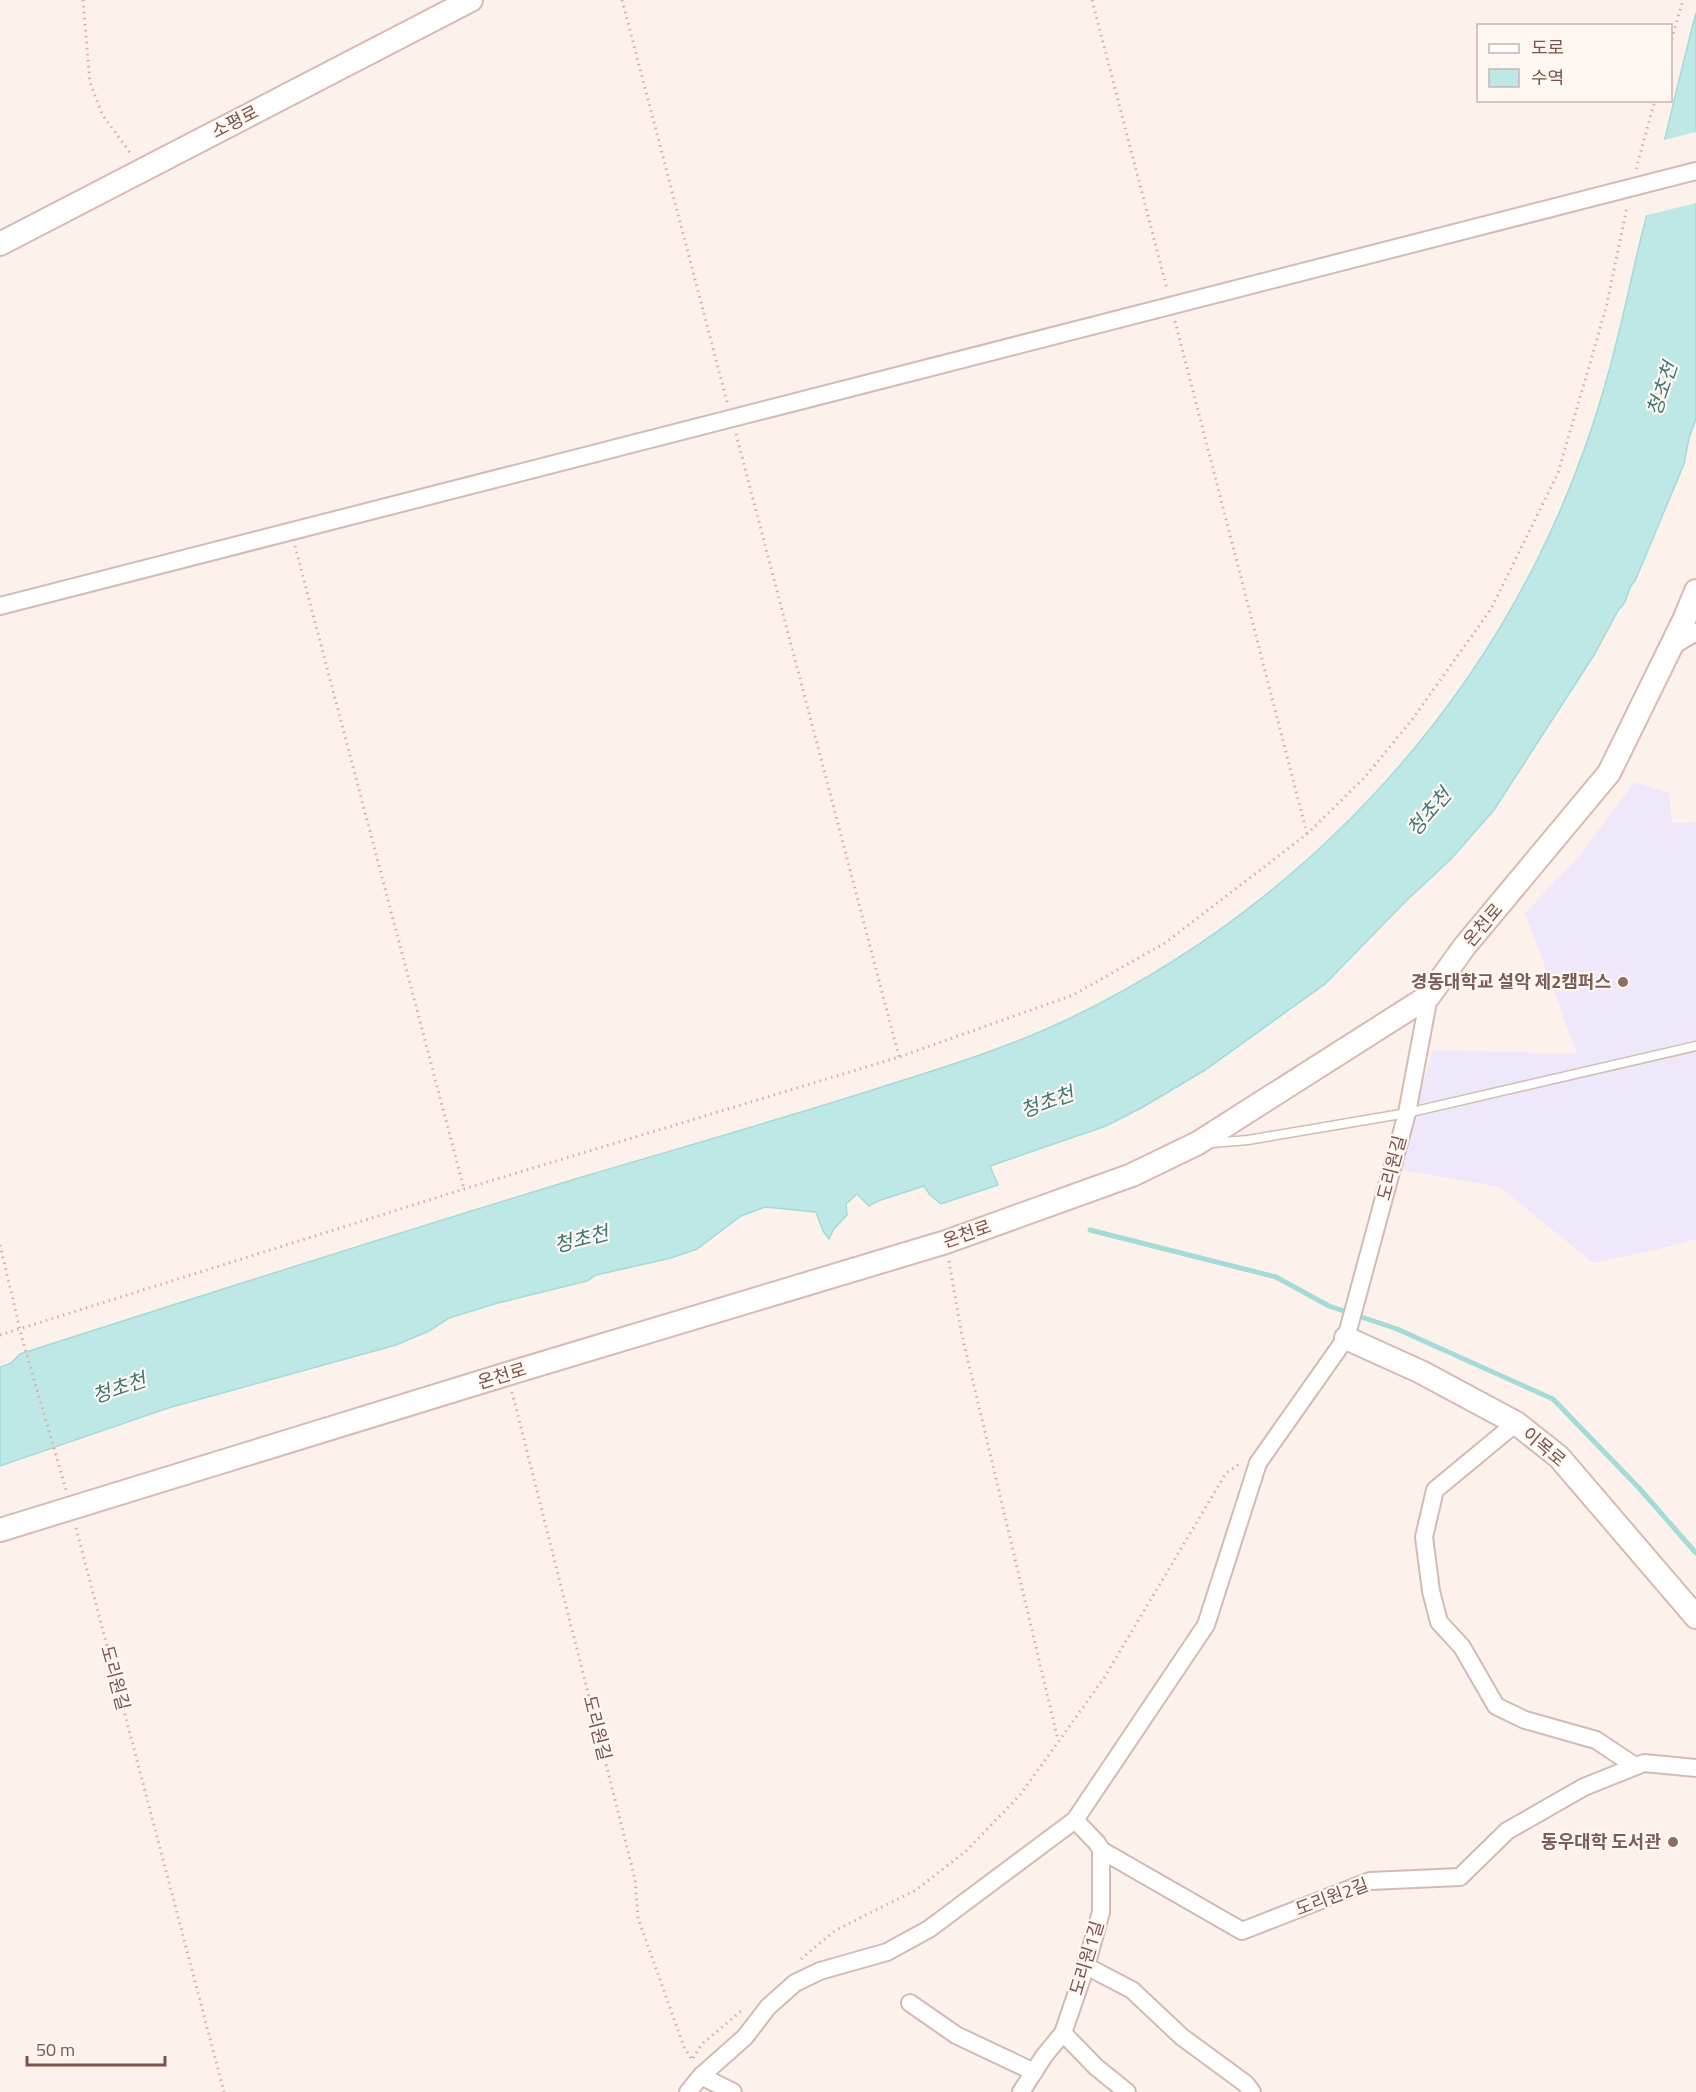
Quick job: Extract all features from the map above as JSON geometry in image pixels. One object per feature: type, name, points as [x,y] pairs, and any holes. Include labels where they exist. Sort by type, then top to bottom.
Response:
[{"type":"street","name":"소평로","points":[[0,244],[471,0]]},
{"type":"street","points":[[0,606],[1696,171]]},
{"type":"street","name":"온천로","points":[[0,1530],[946,1242],[1132,1175],[1198,1143],[1429,996],[1464,947],[1609,773],[1696,591]]},
{"type":"street","points":[[1671,647],[1696,632]]},
{"type":"street","name":"도리원길","points":[[1346,1338],[1407,1113],[1429,996]]},
{"type":"street","points":[[688,2092],[701,2076],[745,2037],[768,2007],[795,1983],[820,1971],[887,1952],[929,1929],[1075,1820],[1206,1625],[1258,1463],[1346,1338]]},
{"type":"street","name":"이목로","points":[[1346,1338],[1421,1372],[1516,1423],[1559,1457],[1696,1617]]},
{"type":"street","points":[[1516,1423],[1435,1490],[1424,1537],[1431,1591],[1439,1622],[1462,1647],[1496,1706],[1525,1720],[1596,1740],[1635,1766]]},
{"type":"street","name":"도리원2길","points":[[1101,1850],[1242,1930],[1370,1881],[1460,1877],[1507,1831],[1584,1787],[1644,1762],[1696,1768]]},
{"type":"street","points":[[1075,1820],[1101,1850]]},
{"type":"street","name":"도리원1길","points":[[1021,2092],[1063,2033],[1086,1966],[1101,1912],[1101,1850]]},
{"type":"street","points":[[1086,1966],[1132,1990],[1182,2037],[1246,2084],[1252,2092]]},
{"type":"street","points":[[910,2003],[956,2035],[1034,2072]]},
{"type":"street","points":[[1063,2033],[1096,2067],[1127,2092]]},
{"type":"street","points":[[701,2076],[733,2092]]},
{"type":"lane","points":[[1198,1143],[1248,1140],[1407,1113],[1696,1046]]},
{"type":"path","points":[[83,0],[90,83],[102,114],[125,143],[141,171]]},
{"type":"path","points":[[622,0],[899,1057]]},
{"type":"path","points":[[1092,0],[1307,834]]},
{"type":"path","points":[[1672,41],[1683,0]]},
{"type":"path","points":[[0,1335],[464,1189],[899,1057],[1073,995],[1165,943],[1307,834],[1365,777],[1411,721],[1491,609],[1558,473],[1606,309],[1655,102]]},
{"type":"path","points":[[292,532],[464,1189]]},
{"type":"path","points":[[946,1242],[961,1331],[1058,1742]]},
{"type":"path","points":[[0,1245],[22,1338],[63,1482]]},
{"type":"path","name":"도리원길","points":[[507,1374],[635,1879],[638,1918],[684,2047],[701,2076]]},
{"type":"path","points":[[800,1960],[836,1930],[916,1890],[966,1851],[1020,1795],[1104,1678],[1226,1473],[1239,1463],[1258,1463]]},
{"type":"path","name":"도리원길","points":[[71,1508],[224,2092]]},
{"type":"path","points":[[692,2060],[702,2044],[747,2006]]},
{"type":"shaded area","name":"경동대학교 설악 제2캠퍼스","points":[[1634,782],[1669,793],[1672,823],[1696,822],[1696,1239],[1593,1263],[1500,1187],[1397,1169],[1433,1050],[1577,1054],[1525,913],[1582,853]]},
{"type":"water","name":"청초천","points":[[1696,13],[1696,419],[1689,438],[1684,464],[1624,603],[1594,655],[1494,810],[1451,859],[1407,900],[1325,984],[1205,1070],[1143,1107],[1106,1126],[990,1166],[998,1185],[941,1204],[930,1195],[924,1186],[869,1206],[857,1194],[846,1204],[847,1215],[834,1229],[829,1239],[823,1231],[816,1212],[765,1207],[741,1216],[697,1249],[671,1258],[596,1275],[587,1281],[449,1318],[429,1331],[396,1345],[168,1408],[0,1466],[0,1367],[11,1363],[20,1354],[377,1240],[927,1073],[1031,1036],[1128,988],[1202,942],[1272,890],[1336,832],[1396,770],[1450,702],[1498,630],[1540,554],[1584,451],[1609,371]]},
{"type":"pier","points":[[1696,132],[1696,203],[1643,216],[1660,141]]},
{"type":"waterway","points":[[1090,1230],[1276,1277],[1329,1306],[1397,1329],[1553,1399],[1639,1488],[1696,1553]]},
{"type":"place","name":"경동대학교 설악 제2캠퍼스","points":[[1623,982]]},
{"type":"place","name":"동우대학 도서관","points":[[1673,1842]]}]
